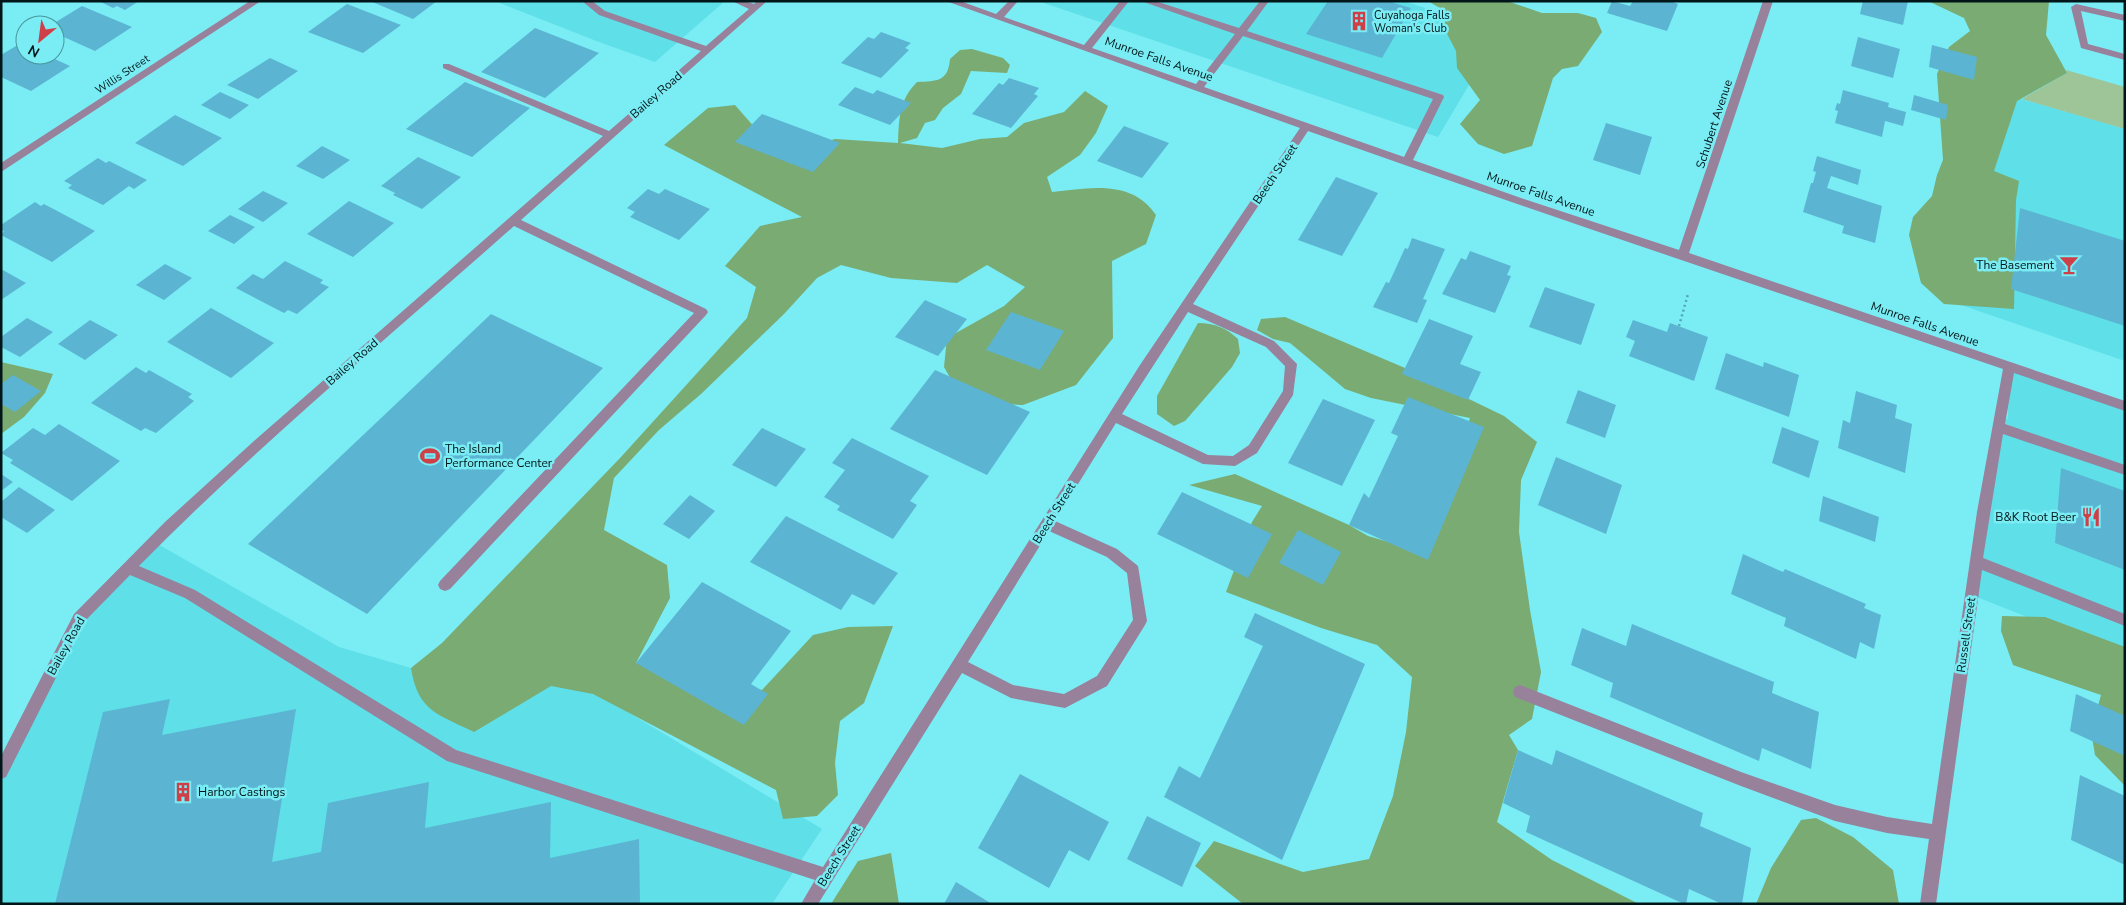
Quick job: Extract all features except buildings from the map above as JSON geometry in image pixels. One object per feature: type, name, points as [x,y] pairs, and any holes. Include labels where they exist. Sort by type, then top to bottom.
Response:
[{"type":"street","name":"Willis Street","points":[[1,168],[257,1]]},
{"type":"street","points":[[586,1],[602,13],[708,50]]},
{"type":"street","points":[[736,1],[759,5]]},
{"type":"street","name":"Munroe Falls Avenue","points":[[950,1],[1199,87],[1306,127],[1523,203],[1684,255],[2125,406]]},
{"type":"street","points":[[998,18],[1014,1]]},
{"type":"street","points":[[1086,48],[1125,1]]},
{"type":"street","points":[[1146,1],[1439,97],[1406,162]]},
{"type":"street","points":[[1199,87],[1265,1]]},
{"type":"street","name":"Schubert Avenue","points":[[1684,255],[1768,1]]},
{"type":"street","name":"Bailey Road","points":[[1,772],[79,618],[128,568],[170,526],[258,445],[759,5]]},
{"type":"street","points":[[2125,18],[2076,7],[2084,46],[2125,57]]},
{"type":"street","points":[[446,66],[610,135]]},
{"type":"street","name":"Beech Street","points":[[809,904],[1114,416],[1306,127]]},
{"type":"street","points":[[445,585],[702,312],[513,221]]},
{"type":"street","points":[[1114,416],[1207,460],[1235,461],[1252,449],[1258,441],[1289,392],[1291,364],[1270,344],[1186,306]]},
{"type":"street","name":"Russell Street","points":[[1928,904],[1987,485],[2009,367]]},
{"type":"street","points":[[1998,427],[2125,470]]},
{"type":"street","points":[[959,664],[1011,692],[1064,701],[1102,682],[1140,621],[1133,570],[1112,553],[1048,524]]},
{"type":"street","points":[[1977,562],[2125,620]]},
{"type":"street","points":[[128,568],[190,594],[452,756],[826,876]]},
{"type":"street","points":[[1520,692],[1741,779],[1836,813],[1887,825],[1938,833]]},
{"type":"path","points":[[1679,326],[1688,294]]},
{"type":"shaded area","points":[[495,1],[725,1],[655,62]]},
{"type":"shaded area","points":[[1038,1],[1404,1],[1500,33],[1438,137]]},
{"type":"shaded area","points":[[1997,92],[2125,129],[2125,361],[1961,305]]},
{"type":"shaded area","points":[[2009,367],[2125,406],[2125,656],[1972,595],[1998,427],[2008,418]]},
{"type":"shaded area","points":[[154,542],[339,647],[493,692],[548,664],[822,829],[772,904],[1,904],[1,772],[79,618]]},
{"type":"green space","points":[[1428,1],[1507,1],[1542,13],[1578,13],[1596,18],[1602,32],[1578,66],[1562,69],[1553,78],[1532,146],[1504,154],[1478,144],[1460,124],[1480,100],[1457,68],[1456,51],[1443,26],[1448,13]]},
{"type":"green space","points":[[1928,1],[2049,1],[2046,35],[2067,73],[2017,101],[1994,171],[2019,181],[2016,200],[2014,309],[1944,304],[1921,283],[1909,235],[1913,217],[1932,196],[1943,160],[1937,74],[1949,47],[1970,31],[1964,18]]},
{"type":"green space","points":[[972,49],[1003,58],[1010,65],[1007,73],[971,71],[961,94],[943,108],[935,120],[925,123],[917,138],[900,143],[942,148],[980,139],[1007,137],[1024,123],[1064,112],[1085,91],[1108,106],[1096,133],[1080,155],[1047,177],[1052,192],[1109,188],[1135,196],[1156,215],[1146,244],[1112,261],[1113,338],[1076,385],[1023,405],[964,402],[944,367],[947,338],[1004,306],[1025,287],[987,265],[957,283],[891,278],[841,265],[817,278],[784,314],[701,394],[659,430],[614,478],[604,530],[667,565],[670,598],[636,663],[762,690],[813,635],[848,627],[893,626],[864,703],[840,721],[835,763],[838,795],[817,816],[783,819],[776,790],[593,694],[551,686],[474,732],[432,710],[419,694],[414,683],[411,668],[442,643],[621,457],[747,318],[756,287],[725,266],[760,226],[802,217],[664,145],[708,108],[735,105],[756,129],[788,153],[835,139],[898,143],[901,110],[911,89],[917,82],[940,79],[947,72],[950,59],[960,50]]},
{"type":"green space","points":[[2066,70],[2125,87],[2125,129],[2022,99],[2067,73]]},
{"type":"green space","points":[[1285,317],[1405,368],[1504,416],[1537,442],[1521,480],[1519,532],[1541,672],[1532,719],[1509,735],[1518,750],[1497,822],[1552,860],[1639,904],[1243,904],[1195,866],[1214,841],[1303,872],[1369,859],[1393,796],[1406,732],[1412,677],[1377,645],[1321,628],[1226,592],[1252,522],[1262,506],[1189,485],[1235,474],[1349,525],[1368,536],[1399,545],[1433,517],[1470,418],[1371,398],[1345,389],[1290,343],[1273,339],[1257,330],[1261,319]]},
{"type":"green space","points":[[1198,323],[1215,325],[1229,332],[1238,339],[1240,353],[1232,367],[1185,421],[1174,426],[1157,414],[1157,396]]},
{"type":"green space","points":[[1,362],[53,374],[45,393],[24,417],[1,434]]},
{"type":"green space","points":[[2002,616],[2045,617],[2125,647],[2125,786],[2095,755],[2091,731],[2101,695],[2013,665],[2001,631]]},
{"type":"green space","points":[[1816,818],[1853,837],[1893,870],[1899,904],[1756,904],[1771,868],[1801,820]]},
{"type":"green space","points":[[891,853],[899,904],[831,904],[858,861]]},
{"type":"place","name":"Cuyahoga Falls Woman's Club","points":[[1359,21]]},
{"type":"place","name":"The Basement","points":[[2069,265]]},
{"type":"place","name":"The Island Performance Center","points":[[430,456]]},
{"type":"place","name":"B&K Root Beer","points":[[2091,517]]},
{"type":"place","name":"Harbor Castings","points":[[183,792]]}]
